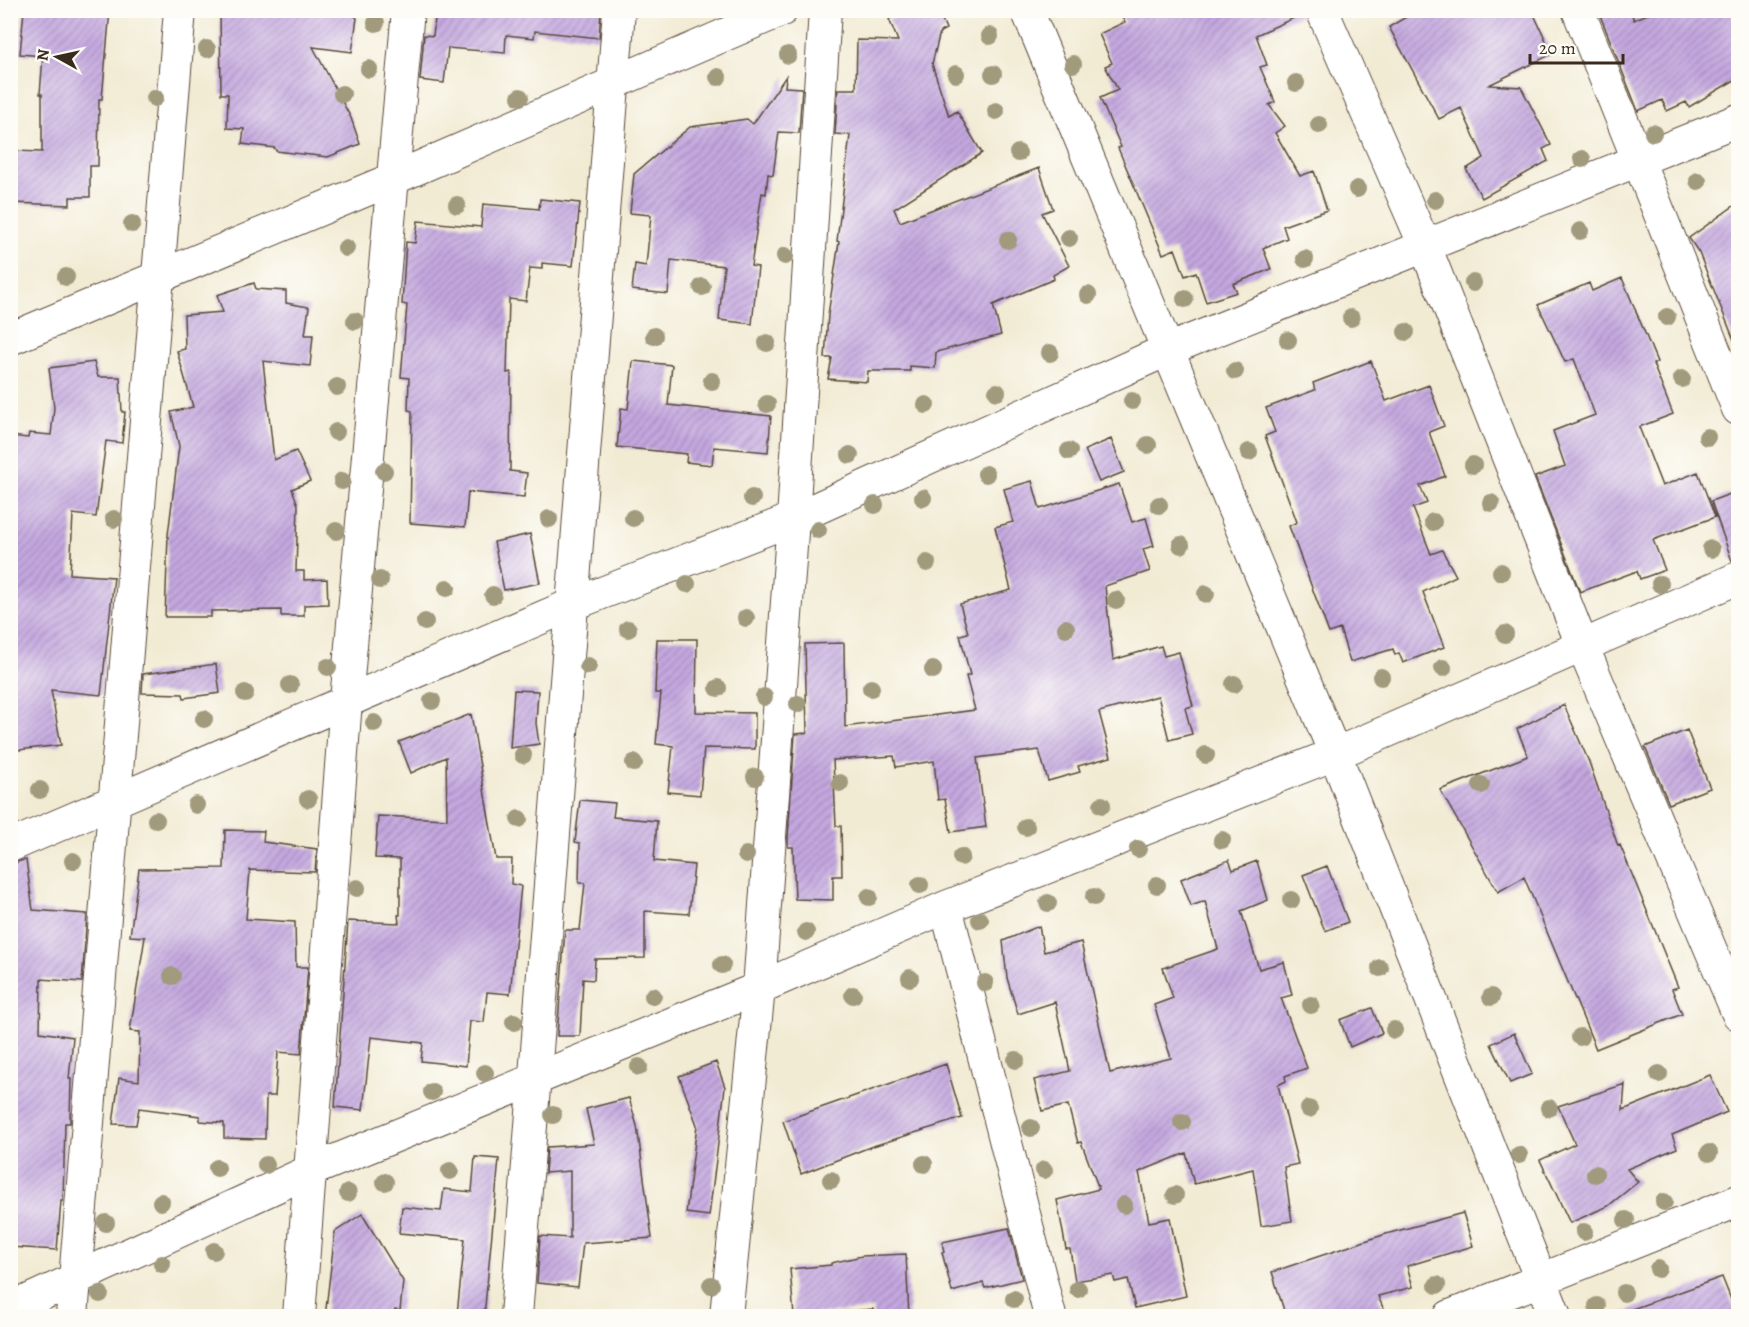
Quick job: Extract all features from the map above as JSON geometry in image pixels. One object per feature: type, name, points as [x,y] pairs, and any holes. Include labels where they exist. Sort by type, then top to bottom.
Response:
[{"type":"street","points":[[72,1317],[180,10]]},
{"type":"street","points":[[298,1317],[312,1170],[346,701],[395,178],[408,10]]},
{"type":"street","points":[[516,1317],[619,10]]},
{"type":"street","points":[[10,339],[395,178],[782,10]]},
{"type":"street","points":[[726,1317],[759,988],[793,519],[825,10]]},
{"type":"street","points":[[1027,10],[1335,754],[1555,1317]]},
{"type":"street","points":[[1322,10],[1425,246],[1582,645],[1738,1014]]},
{"type":"street","points":[[1578,10],[1738,409]]},
{"type":"street","points":[[10,846],[571,605],[793,519],[1167,350],[1738,120]]},
{"type":"street","points":[[10,1309],[312,1170],[759,988],[946,907],[1335,754],[1738,578]]},
{"type":"street","points":[[946,907],[1050,1317]]},
{"type":"street","points":[[1450,1317],[1738,1201]]},
{"type":"building","points":[[24,10],[110,10],[102,99],[99,99],[98,166],[90,166],[90,197],[70,197],[70,205],[10,203],[13,151],[42,152],[42,94],[40,94],[43,56],[20,54]]},
{"type":"building","points":[[220,10],[347,10],[357,18],[352,52],[313,47],[351,118],[360,144],[328,157],[276,151],[275,148],[242,144],[244,129],[227,128],[228,94],[221,94]]},
{"type":"building","points":[[436,10],[601,10],[599,38],[535,31],[534,38],[506,35],[505,53],[448,48],[444,83],[420,80],[424,35],[433,36]]},
{"type":"building","points":[[907,10],[938,10],[946,29],[940,32],[932,64],[949,116],[957,111],[982,153],[894,209],[900,222],[1039,168],[1053,209],[1042,213],[1069,266],[1053,275],[1054,279],[993,305],[1001,335],[936,352],[935,368],[910,366],[910,371],[868,371],[867,382],[828,379],[832,358],[825,358],[828,315],[839,242],[837,241],[850,135],[835,134],[838,89],[856,89],[857,40],[898,41],[889,19]]},
{"type":"building","points":[[1118,10],[1304,10],[1305,13],[1256,35],[1267,65],[1260,67],[1275,102],[1269,105],[1285,126],[1275,133],[1300,176],[1314,171],[1327,210],[1283,226],[1287,238],[1263,248],[1271,269],[1233,284],[1237,292],[1206,302],[1196,272],[1185,276],[1175,249],[1163,254],[1118,148],[1121,147],[1100,98],[1118,90],[1105,66],[1112,63],[1099,34],[1125,22]]},
{"type":"building","points":[[1418,10],[1532,10],[1552,54],[1489,85],[1521,87],[1551,145],[1543,149],[1548,161],[1482,198],[1466,169],[1484,158],[1461,108],[1439,119],[1389,27]]},
{"type":"building","points":[[1598,10],[1630,10],[1634,20],[1656,10],[1734,10],[1738,22],[1738,78],[1689,107],[1686,102],[1667,111],[1662,100],[1638,111]]},
{"type":"building","points":[[786,76],[785,87],[802,88],[799,133],[779,132],[773,175],[768,174],[766,194],[762,193],[751,266],[758,267],[752,324],[719,320],[724,266],[671,260],[668,294],[632,290],[635,264],[646,266],[651,215],[630,213],[634,174],[690,127],[747,119],[753,124]]},
{"type":"building","points":[[540,199],[580,203],[573,266],[542,263],[542,269],[530,268],[526,301],[509,299],[507,373],[511,372],[510,471],[527,473],[524,497],[468,492],[465,527],[410,523],[412,411],[408,410],[409,378],[401,377],[407,305],[402,304],[406,242],[415,243],[418,221],[481,227],[483,204],[539,209]]},
{"type":"building","points":[[1738,203],[1738,350],[1699,253],[1689,238]]},
{"type":"building","points":[[1622,278],[1657,362],[1653,364],[1673,414],[1639,427],[1662,486],[1698,472],[1715,517],[1653,540],[1665,570],[1640,579],[1637,571],[1580,592],[1535,477],[1565,466],[1553,431],[1595,415],[1574,359],[1565,362],[1538,305],[1589,283],[1592,291]]},
{"type":"building","points":[[254,283],[256,289],[286,291],[286,303],[309,307],[305,335],[313,335],[310,366],[263,361],[274,460],[296,451],[310,481],[292,489],[298,505],[296,571],[304,571],[304,580],[327,579],[328,604],[304,605],[304,616],[281,616],[281,610],[211,611],[211,617],[165,617],[168,535],[179,446],[171,412],[193,407],[177,351],[185,349],[184,315],[223,312],[217,295]]},
{"type":"building","points":[[633,361],[672,365],[668,405],[771,416],[768,452],[714,447],[712,465],[686,462],[687,454],[617,447],[621,408],[628,409]]},
{"type":"building","points":[[1371,361],[1386,401],[1429,385],[1444,426],[1429,432],[1445,476],[1420,486],[1427,503],[1413,508],[1431,554],[1442,550],[1456,576],[1423,592],[1444,647],[1403,663],[1399,653],[1395,655],[1393,649],[1350,662],[1340,629],[1329,633],[1289,526],[1297,522],[1265,436],[1275,432],[1266,408],[1315,390],[1313,383]]},
{"type":"building","points":[[94,362],[98,377],[120,377],[122,412],[125,412],[122,443],[106,441],[96,517],[73,514],[70,574],[114,577],[101,695],[51,690],[61,745],[10,751],[10,436],[28,438],[29,433],[51,435],[54,408],[49,368]]},
{"type":"building","points":[[1111,439],[1124,472],[1099,482],[1085,450]]},
{"type":"building","points":[[1032,481],[1040,509],[1119,484],[1132,522],[1146,518],[1154,546],[1143,549],[1150,571],[1105,586],[1113,660],[1161,646],[1164,656],[1179,652],[1193,706],[1185,708],[1192,734],[1169,740],[1158,696],[1099,712],[1111,757],[1078,766],[1080,772],[1048,781],[1039,750],[977,758],[986,827],[951,832],[945,799],[938,800],[934,761],[896,767],[894,756],[833,760],[836,826],[841,826],[842,876],[833,876],[833,900],[795,899],[793,847],[788,847],[788,837],[795,734],[807,733],[805,644],[844,643],[845,727],[975,710],[966,676],[970,675],[960,635],[968,633],[960,604],[1011,590],[995,527],[1013,522],[1004,489]]},
{"type":"building","points":[[1738,491],[1738,560],[1732,561],[1711,501]]},
{"type":"building","points":[[530,534],[540,583],[504,590],[494,542]]},
{"type":"building","points":[[657,639],[697,639],[696,712],[755,713],[755,749],[704,748],[700,795],[668,792],[673,746],[656,744],[661,693],[655,693]]},
{"type":"building","points":[[216,664],[220,693],[184,698],[183,694],[142,693],[143,674]]},
{"type":"building","points":[[514,690],[538,691],[536,723],[539,744],[510,748]]},
{"type":"building","points":[[1564,705],[1589,762],[1618,846],[1620,845],[1678,987],[1672,989],[1682,1014],[1596,1049],[1524,877],[1498,892],[1440,790],[1528,756],[1517,729]]},
{"type":"building","points":[[471,714],[496,859],[512,859],[511,884],[521,886],[510,994],[487,992],[484,1022],[470,1021],[466,1066],[421,1061],[423,1043],[371,1037],[363,1110],[335,1107],[348,921],[399,923],[400,859],[375,858],[378,816],[447,819],[446,757],[411,773],[399,742]]},
{"type":"building","points":[[1687,730],[1710,788],[1669,804],[1645,747]]},
{"type":"building","points":[[580,800],[615,803],[613,817],[657,821],[654,861],[694,865],[689,914],[645,911],[645,958],[595,959],[594,980],[583,979],[580,1036],[557,1036],[565,930],[580,930],[585,883],[579,883],[580,843],[575,842]]},
{"type":"building","points":[[225,830],[264,831],[263,842],[317,849],[315,872],[250,870],[246,919],[295,922],[296,967],[308,967],[301,1054],[278,1052],[275,1096],[266,1096],[265,1139],[224,1138],[224,1123],[200,1121],[200,1116],[139,1108],[136,1125],[113,1124],[119,1078],[139,1081],[140,1032],[130,1031],[145,937],[130,936],[139,869],[224,868]]},
{"type":"building","points":[[26,860],[33,910],[87,914],[82,982],[41,979],[40,1032],[73,1037],[69,1079],[71,1079],[70,1123],[65,1123],[63,1201],[61,1201],[57,1250],[10,1247],[10,864]]},
{"type":"building","points":[[1229,860],[1233,870],[1257,861],[1268,900],[1241,911],[1259,969],[1284,962],[1292,995],[1281,998],[1307,1068],[1285,1076],[1286,1081],[1278,1085],[1298,1164],[1284,1167],[1292,1221],[1261,1226],[1253,1169],[1194,1184],[1186,1153],[1139,1172],[1149,1222],[1170,1218],[1186,1296],[1135,1308],[1128,1279],[1115,1282],[1113,1275],[1075,1281],[1070,1249],[1066,1249],[1057,1200],[1099,1189],[1081,1142],[1078,1143],[1068,1105],[1042,1111],[1034,1080],[1070,1071],[1055,1002],[1018,1014],[1007,978],[1003,941],[1039,926],[1044,952],[1081,942],[1110,1073],[1171,1058],[1154,1005],[1173,998],[1163,968],[1218,949],[1205,901],[1191,906],[1181,879]]},
{"type":"building","points":[[1327,866],[1348,922],[1325,931],[1303,875]]},
{"type":"building","points":[[1372,1008],[1382,1033],[1350,1047],[1340,1020]]},
{"type":"building","points":[[1514,1033],[1532,1074],[1510,1083],[1491,1044]]},
{"type":"building","points":[[716,1062],[725,1087],[709,1216],[686,1213],[697,1125],[679,1076]]},
{"type":"building","points":[[946,1064],[962,1118],[870,1147],[801,1174],[783,1121]]},
{"type":"building","points":[[1710,1075],[1727,1112],[1672,1135],[1677,1148],[1627,1169],[1638,1182],[1608,1206],[1570,1223],[1540,1160],[1575,1144],[1558,1106],[1625,1084],[1623,1110]]},
{"type":"building","points":[[629,1098],[637,1126],[652,1238],[583,1243],[578,1287],[537,1283],[540,1236],[570,1238],[570,1171],[545,1173],[547,1147],[594,1144],[586,1109]]},
{"type":"building","points":[[475,1157],[499,1159],[484,1317],[457,1314],[465,1239],[399,1233],[402,1207],[441,1211],[444,1189],[472,1192]]},
{"type":"building","points":[[1463,1213],[1473,1246],[1407,1266],[1413,1287],[1378,1296],[1384,1310],[1370,1317],[1286,1317],[1272,1272],[1386,1234]]},
{"type":"building","points":[[362,1214],[403,1281],[400,1311],[395,1310],[395,1317],[325,1317],[335,1232]]},
{"type":"building","points":[[1009,1228],[1022,1279],[985,1288],[983,1283],[952,1292],[942,1252],[944,1252],[942,1242]]},
{"type":"building","points":[[906,1254],[909,1317],[873,1317],[873,1309],[794,1316],[790,1269],[831,1265],[831,1263],[862,1256]]},
{"type":"building","points":[[1722,1277],[1738,1317],[1622,1317],[1621,1313]]}]
